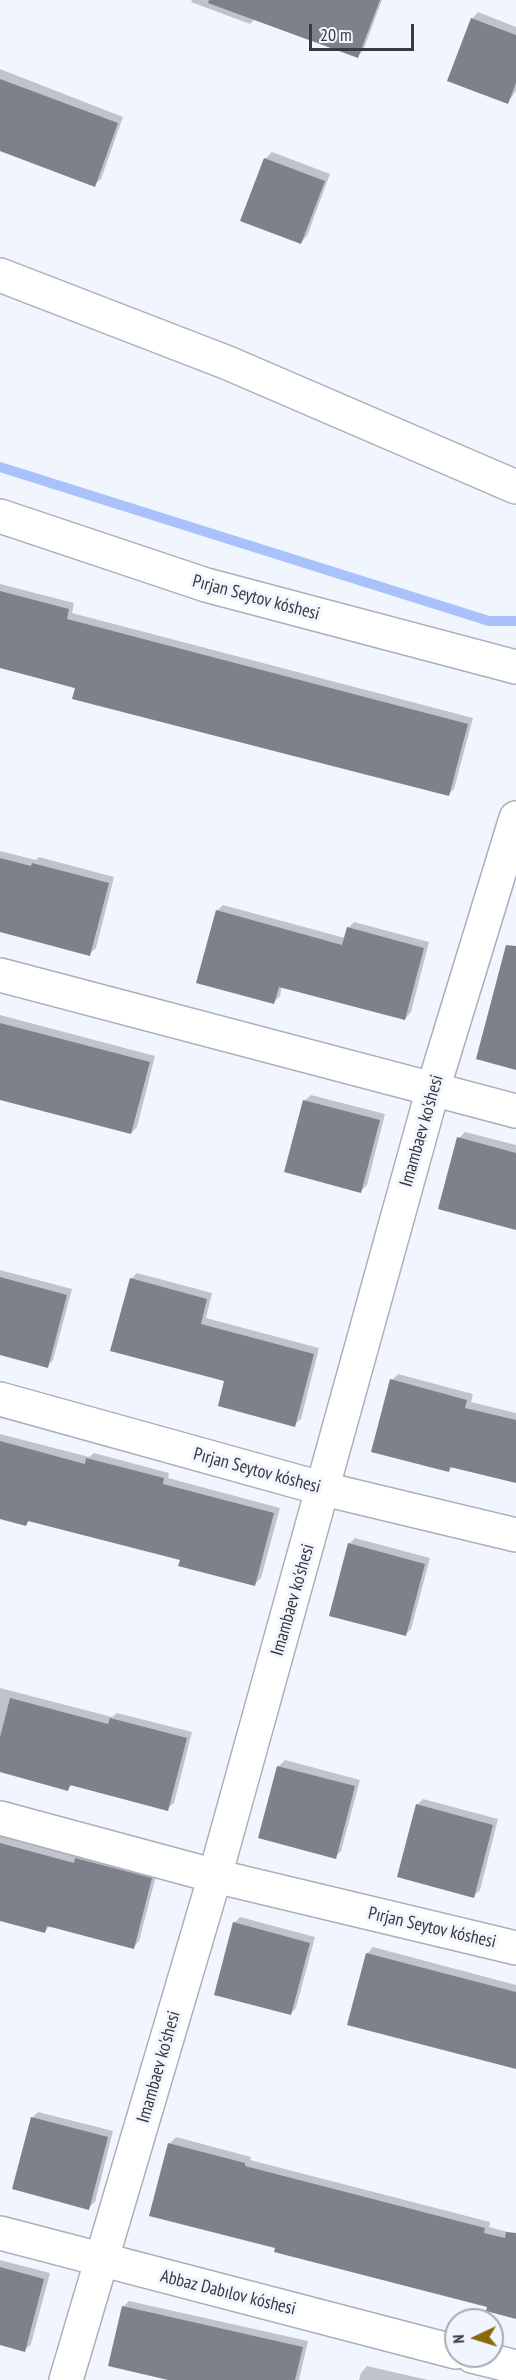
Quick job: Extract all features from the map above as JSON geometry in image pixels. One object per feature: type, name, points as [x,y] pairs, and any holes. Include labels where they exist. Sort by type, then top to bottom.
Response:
[{"type":"street","points":[[0,275],[228,363],[516,487]]},
{"type":"street","name":"Pırjan Seytov kóshesi","points":[[0,516],[206,585],[516,667]]},
{"type":"street","name":"Imambaev ko'shesi","points":[[66,2380],[215,1876],[433,1089],[516,818]]},
{"type":"street","points":[[0,975],[516,1111]]},
{"type":"street","name":"Pırjan Seytov kóshesi","points":[[0,1400],[324,1489],[516,1535]]},
{"type":"street","name":"Pırjan Seytov kóshesi","points":[[0,1818],[215,1876],[516,1948]]},
{"type":"street","name":"Abbaz Dabılov kóshesi","points":[[0,2233],[444,2349]]},
{"type":"building","points":[[209,0],[380,0],[358,58],[208,3]]},
{"type":"building","points":[[471,18],[516,35],[516,83],[508,104],[447,81]]},
{"type":"building","points":[[0,79],[118,123],[95,187],[0,151]]},
{"type":"building","points":[[264,158],[325,181],[301,244],[240,221]]},
{"type":"building","points":[[0,591],[69,609],[67,619],[468,724],[449,796],[72,699],[75,688],[0,668]]},
{"type":"building","points":[[0,858],[31,866],[32,863],[109,883],[90,956],[0,932]]},
{"type":"building","points":[[216,910],[342,945],[347,927],[424,948],[405,1020],[279,987],[274,1004],[196,983]]},
{"type":"building","points":[[506,945],[516,946],[516,1070],[476,1059]]},
{"type":"building","points":[[0,1023],[150,1062],[131,1134],[0,1100]]},
{"type":"building","points":[[303,1100],[380,1120],[361,1193],[284,1172]]},
{"type":"building","points":[[457,1137],[516,1153],[516,1230],[438,1209]]},
{"type":"building","points":[[0,1277],[67,1295],[48,1368],[0,1355]]},
{"type":"building","points":[[130,1278],[207,1299],[201,1324],[314,1354],[295,1427],[218,1406],[224,1381],[110,1351]]},
{"type":"building","points":[[390,1379],[467,1400],[465,1408],[516,1420],[516,1483],[450,1467],[449,1472],[371,1452]]},
{"type":"building","points":[[0,1441],[85,1464],[86,1458],[164,1478],[163,1484],[274,1513],[255,1586],[178,1566],[180,1560],[28,1521],[26,1526],[0,1519]]},
{"type":"building","points":[[348,1543],[425,1564],[406,1636],[329,1616]]},
{"type":"building","points":[[10,1698],[108,1724],[110,1718],[187,1738],[168,1811],[70,1785],[68,1791],[0,1772],[0,1737]]},
{"type":"building","points":[[277,1766],[355,1786],[336,1859],[258,1838]]},
{"type":"building","points":[[416,1804],[493,1825],[474,1898],[397,1877]]},
{"type":"building","points":[[0,1843],[74,1863],[75,1858],[152,1878],[134,1949],[47,1926],[45,1933],[0,1921]]},
{"type":"building","points":[[233,1922],[310,1943],[291,2015],[214,1995]]},
{"type":"building","points":[[366,1953],[516,1992],[516,2069],[347,2025]]},
{"type":"building","points":[[31,2117],[108,2137],[89,2210],[12,2189]]},
{"type":"building","points":[[168,2143],[245,2163],[245,2166],[485,2228],[484,2233],[505,2238],[506,2232],[516,2233],[516,2319],[504,2316],[504,2308],[487,2308],[274,2252],[275,2248],[149,2216]]},
{"type":"building","points":[[0,2267],[44,2279],[25,2352],[0,2345]]},
{"type":"building","points":[[122,2306],[303,2347],[295,2380],[168,2380],[108,2366]]},
{"type":"waterway","points":[[0,467],[489,621],[516,621]]}]
